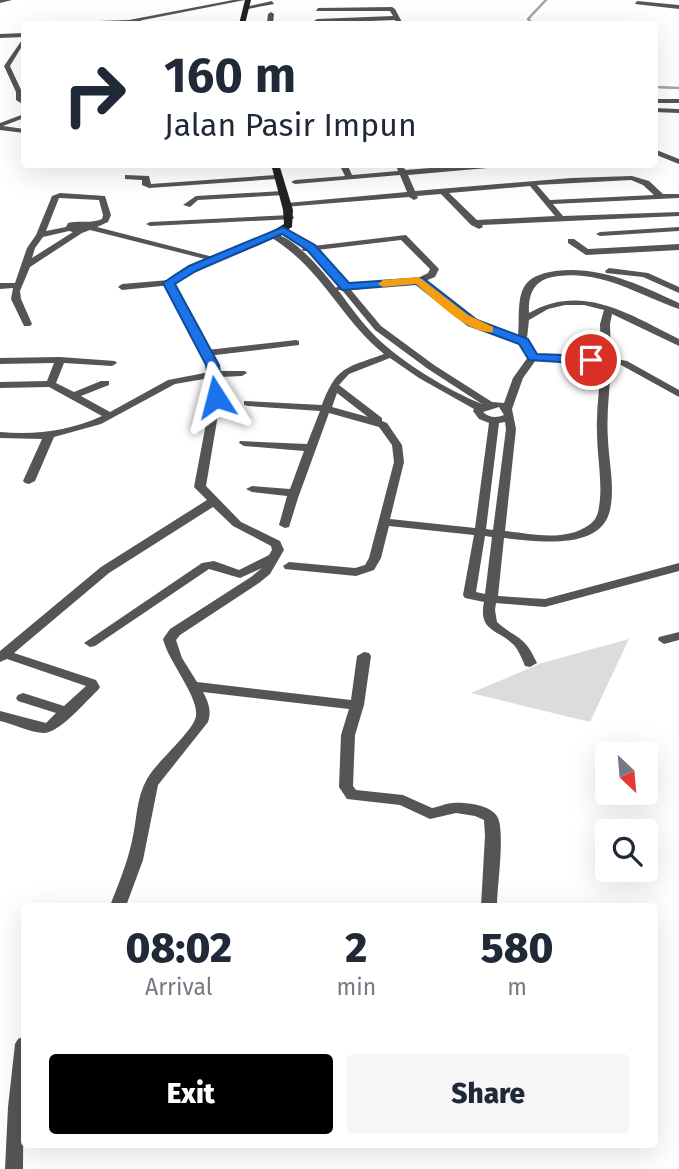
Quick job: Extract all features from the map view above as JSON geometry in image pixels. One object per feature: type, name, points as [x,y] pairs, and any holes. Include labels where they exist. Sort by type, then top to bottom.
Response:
[{"type":"street","points":[[0,1],[9,0]]},
{"type":"street","points":[[140,21],[242,0]]},
{"type":"street","points":[[341,9],[358,2]]},
{"type":"street","points":[[244,21],[248,3],[272,3]]},
{"type":"street","points":[[637,3],[679,7]]},
{"type":"street","points":[[317,21],[398,21],[392,9],[318,10]]},
{"type":"street","points":[[270,21],[271,14]]},
{"type":"street","points":[[0,36],[21,37]]},
{"type":"street","points":[[21,42],[8,64],[21,101]]},
{"type":"street","points":[[0,76],[10,75]]},
{"type":"street","points":[[658,101],[679,101]]},
{"type":"street","points":[[658,110],[679,111]]},
{"type":"street","points":[[0,126],[21,117]]},
{"type":"street","points":[[0,126],[21,130]]},
{"type":"street","points":[[658,153],[679,162]]},
{"type":"street","points":[[122,287],[169,283],[192,269],[279,233],[289,226],[288,210],[275,168]]},
{"type":"street","points":[[345,168],[349,177]]},
{"type":"street","points":[[295,182],[419,168]]},
{"type":"street","points":[[501,168],[507,175]]},
{"type":"street","points":[[401,169],[413,196]]},
{"type":"street","points":[[561,169],[571,180]]},
{"type":"street","points":[[128,177],[146,178],[145,183],[149,186],[276,177]]},
{"type":"street","points":[[150,224],[571,180],[632,178],[646,183],[660,196]]},
{"type":"street","points":[[532,184],[561,218]]},
{"type":"street","points":[[187,205],[195,198],[282,193]]},
{"type":"street","points":[[446,194],[483,231]]},
{"type":"street","points":[[26,266],[80,231],[105,220],[107,215],[102,198],[56,196],[40,235],[31,248],[16,291],[16,299],[27,324]]},
{"type":"street","points":[[550,202],[679,196]]},
{"type":"street","points":[[474,223],[679,214]]},
{"type":"street","points":[[69,229],[71,225],[79,223],[217,259]]},
{"type":"street","points":[[40,235],[69,229],[80,231]]},
{"type":"street","points":[[600,234],[679,229]]},
{"type":"street","points":[[279,233],[311,248],[346,287],[367,316],[391,338],[485,406]]},
{"type":"street","points":[[279,233],[299,250],[334,289],[373,339],[392,354],[485,406],[508,413]]},
{"type":"street","points":[[299,250],[403,237],[435,269],[432,275],[419,280],[334,289]]},
{"type":"street","points":[[572,241],[586,253],[679,247]]},
{"type":"street","points":[[533,357],[523,341],[525,300],[528,286],[534,279],[547,274],[631,272],[645,275],[679,290]]},
{"type":"street","points":[[596,273],[634,284],[679,306]]},
{"type":"street","points":[[419,280],[464,318],[481,327],[523,341]]},
{"type":"street","points":[[119,903],[136,856],[146,800],[153,779],[200,725],[204,716],[201,703],[169,643],[171,636],[255,580],[266,571],[276,556],[276,544],[244,529],[200,487],[216,397],[215,374],[207,353],[169,283]]},
{"type":"street","points":[[0,286],[19,285]]},
{"type":"street","points":[[481,327],[524,322],[533,313],[571,301],[594,303],[679,343]]},
{"type":"street","points":[[385,522],[549,539],[570,537],[592,529],[602,518],[604,499],[602,428],[606,324],[609,309]]},
{"type":"street","points":[[207,353],[296,343]]},
{"type":"street","points":[[285,525],[294,493],[334,386],[346,372],[392,354]]},
{"type":"street","points":[[533,357],[606,359],[624,363],[679,394]]},
{"type":"street","points":[[530,663],[520,644],[494,626],[488,611],[511,429],[508,413],[518,378],[533,357]]},
{"type":"street","points":[[51,384],[60,360]]},
{"type":"street","points":[[0,361],[112,363]]},
{"type":"street","points":[[0,435],[49,436],[110,416],[163,386],[215,374],[242,373]]},
{"type":"street","points":[[76,395],[105,383]]},
{"type":"street","points":[[0,385],[51,384],[76,395],[110,416]]},
{"type":"street","points":[[289,566],[356,572],[365,570],[375,558],[385,522],[399,462],[397,446],[383,425],[334,386]]},
{"type":"street","points":[[248,403],[326,408],[383,425]]},
{"type":"street","points":[[485,406],[478,414],[494,421]]},
{"type":"street","points":[[494,421],[508,413]]},
{"type":"street","points":[[494,421],[486,496],[469,595],[545,603],[625,584],[679,567]]},
{"type":"street","points":[[29,481],[49,436]]},
{"type":"street","points":[[244,443],[311,448]]},
{"type":"street","points":[[252,489],[294,493]]},
{"type":"street","points":[[3,656],[106,570],[214,501]]},
{"type":"street","points":[[90,643],[206,566],[214,565],[240,574],[276,556]]},
{"type":"street","points":[[664,640],[679,636]]},
{"type":"street","points":[[0,716],[43,728],[54,724],[93,687],[91,683],[3,656]]},
{"type":"street","points":[[364,656],[357,705],[348,735],[348,792],[352,795],[403,800],[430,814],[457,808],[488,815],[493,831],[488,879],[489,903]]},
{"type":"street","points":[[192,687],[357,705]]},
{"type":"street","points":[[23,698],[68,712]]},
{"type":"street","points":[[14,1169],[21,1085]]},
{"type":"shaded area","points":[[629,639],[590,722],[471,693],[542,663]]},
{"type":"waterway","points":[[530,21],[528,19],[546,0]]},
{"type":"waterway","points":[[658,87],[679,88]]},
{"type":"slow traffic","points":[[383,284],[419,280],[464,318],[489,329]]},
{"type":"route","points":[[216,397],[213,365],[169,283],[192,269],[275,236],[283,230],[311,248],[346,287],[419,280],[472,323],[523,341],[533,357],[591,360]]}]
